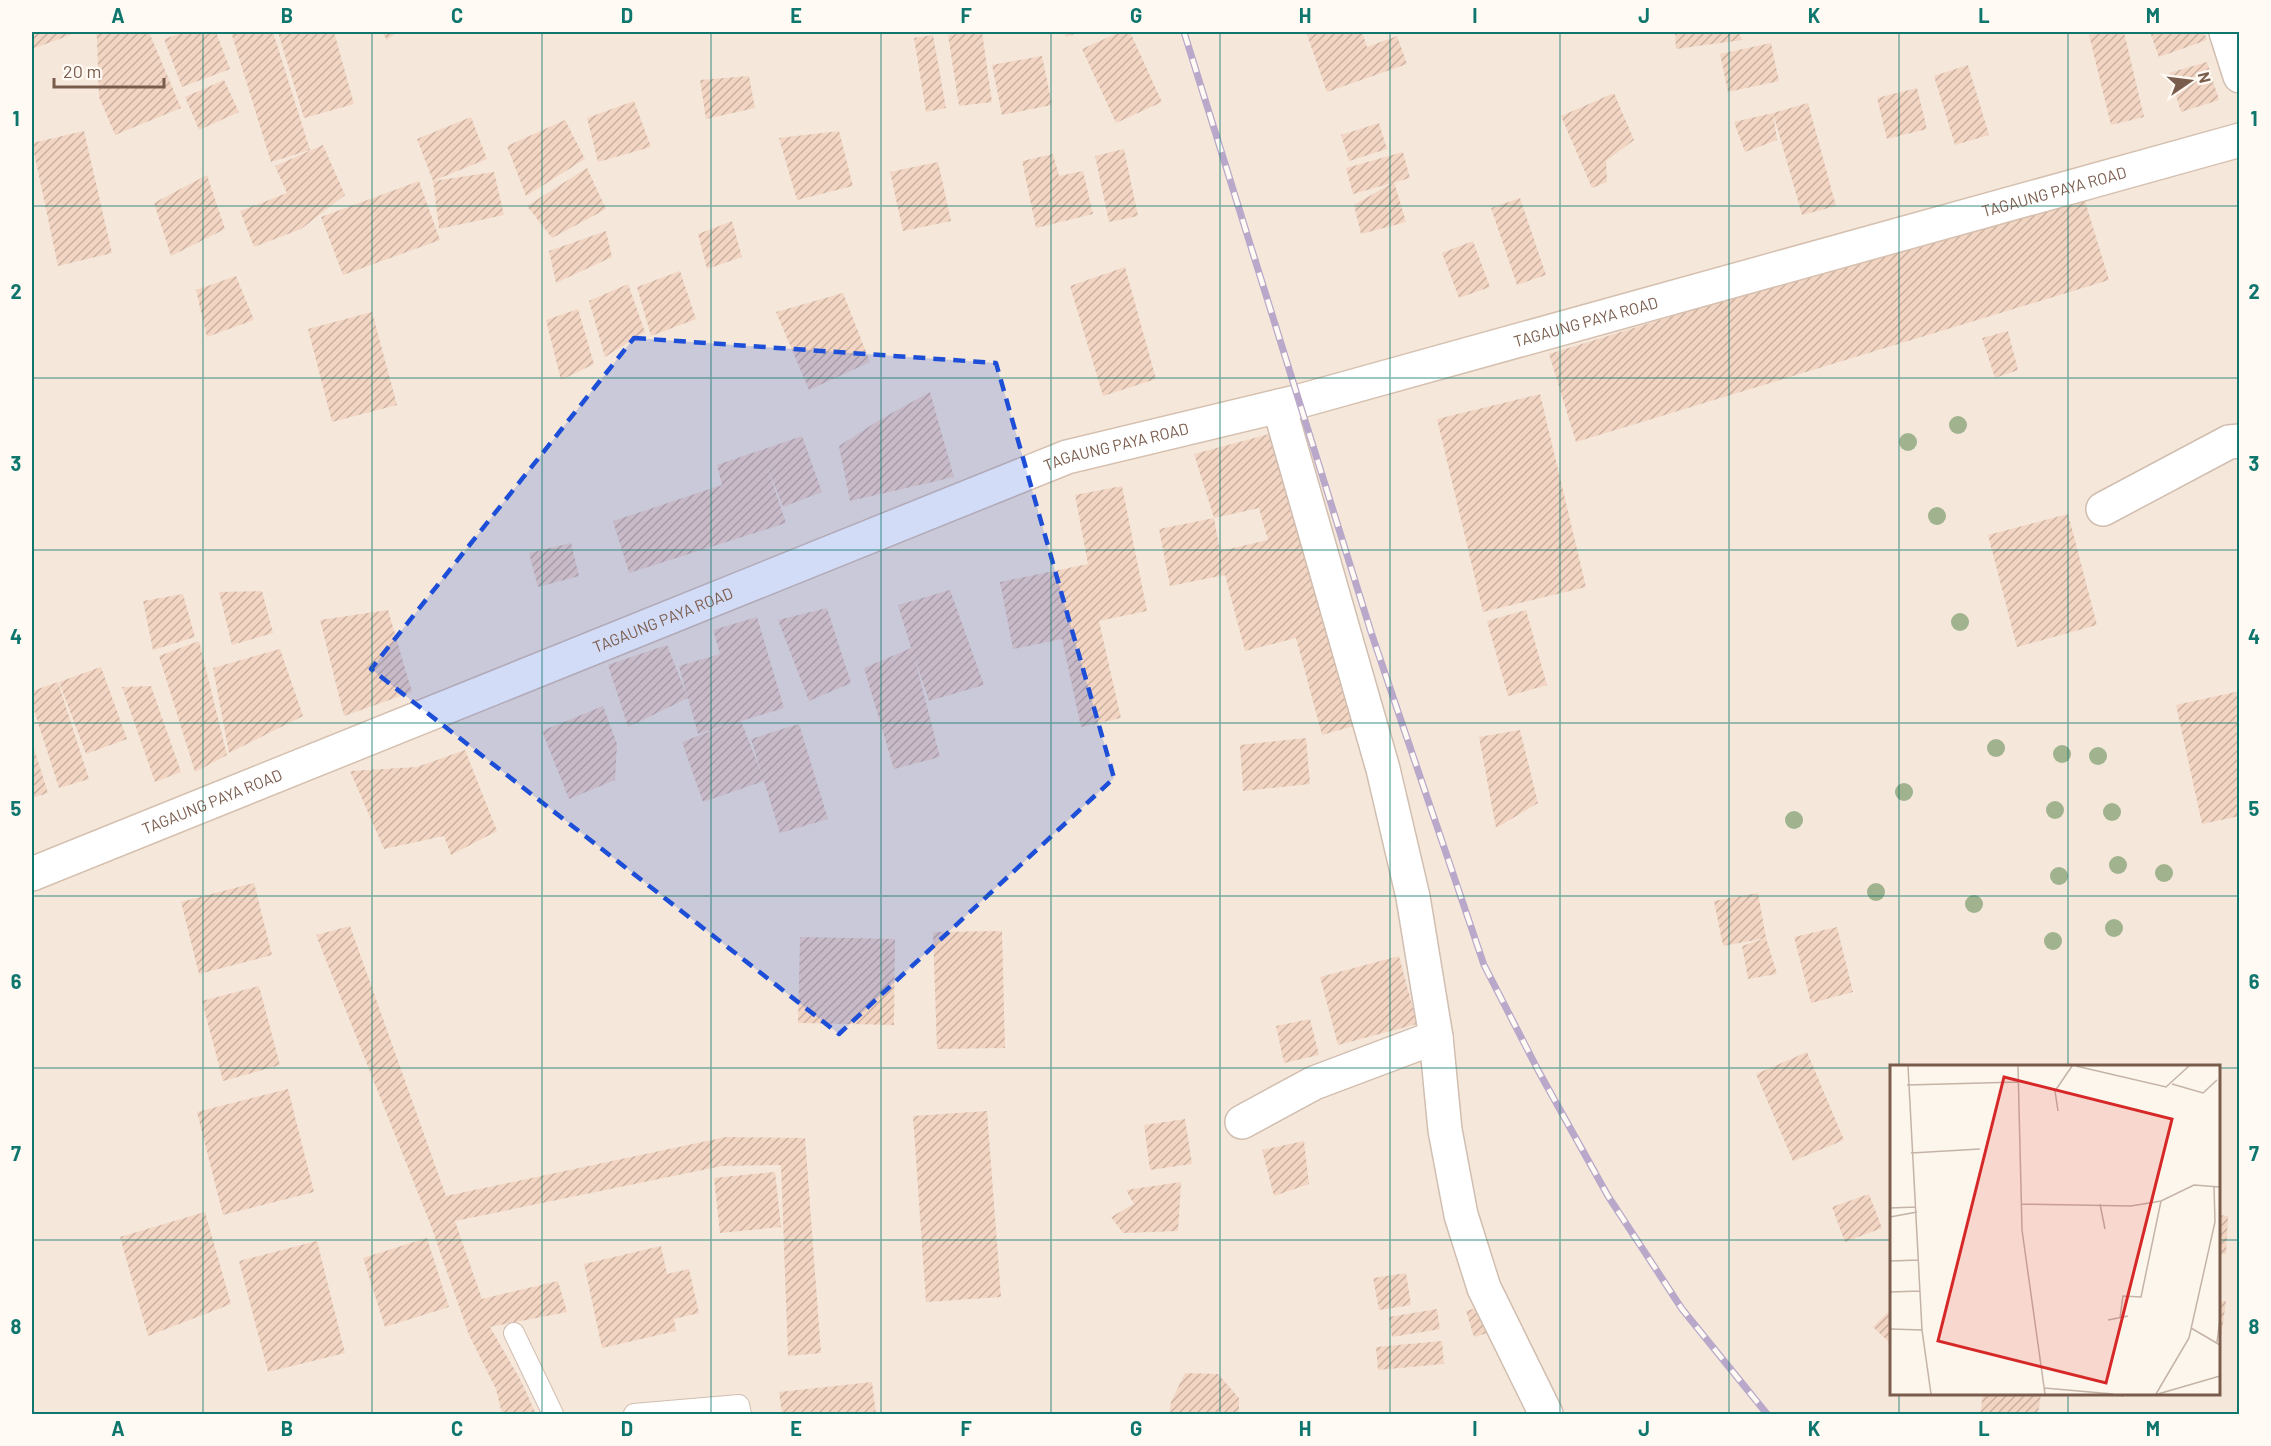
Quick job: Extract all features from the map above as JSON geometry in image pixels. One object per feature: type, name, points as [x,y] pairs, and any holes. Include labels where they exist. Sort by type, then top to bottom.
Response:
[{"type":"main road","points":[[2226,32],[2240,76]]},
{"type":"main road","name":"TAGAUNG PAYA ROAD","points":[[32,874],[1067,457],[1279,406],[2240,140]]},
{"type":"main road","points":[[1279,406],[1383,769],[1413,897],[1436,1037],[1445,1130],[1461,1215],[1484,1288],[1546,1414]]},
{"type":"main road","points":[[2103,509],[2229,442],[2240,441]]},
{"type":"main road","points":[[1242,1122],[1314,1083],[1436,1037]]},
{"type":"lane","points":[[514,1333],[553,1414]]},
{"type":"lane","points":[[634,1414],[739,1405],[741,1414]]},
{"type":"highlighted area","points":[[634,338],[996,363],[1114,778],[839,1034],[371,669]]},
{"type":"shaded area","points":[[32,32],[2239,32],[2239,1414],[32,1414]]},
{"type":"building","points":[[32,32],[72,32],[73,34],[32,49]]},
{"type":"building","points":[[95,32],[149,32],[181,108],[115,135],[99,97]]},
{"type":"building","points":[[185,32],[216,32],[230,69],[182,87],[164,39]]},
{"type":"building","points":[[231,32],[273,32],[310,150],[271,162]]},
{"type":"building","points":[[278,32],[334,32],[354,104],[304,118]]},
{"type":"building","points":[[382,32],[397,32],[387,40]]},
{"type":"building","points":[[982,32],[992,102],[959,106],[948,35]]},
{"type":"building","points":[[1064,32],[1080,32],[1066,37]]},
{"type":"building","points":[[1120,32],[1130,32],[1162,102],[1116,123],[1082,49]]},
{"type":"building","points":[[1306,32],[1362,32],[1367,47],[1397,36],[1407,64],[1327,92]]},
{"type":"building","points":[[1675,32],[1739,32],[1742,40],[1676,49]]},
{"type":"building","points":[[2124,32],[2144,117],[2111,125],[2089,35]]},
{"type":"building","points":[[2150,32],[2204,32],[2207,40],[2159,57]]},
{"type":"building","points":[[933,35],[946,108],[926,112],[914,38]]},
{"type":"building","points":[[1771,43],[1779,81],[1728,92],[1720,54]]},
{"type":"building","points":[[1042,56],[1052,105],[1002,115],[992,65]]},
{"type":"building","points":[[2207,62],[2219,100],[2181,112],[2169,73]]},
{"type":"building","points":[[1968,65],[1989,135],[1955,145],[1934,76]]},
{"type":"building","points":[[749,76],[755,108],[706,119],[700,80]]},
{"type":"building","points":[[224,80],[239,112],[199,130],[185,97]]},
{"type":"building","points":[[1917,88],[1927,129],[1887,139],[1877,98]]},
{"type":"building","points":[[1614,93],[1634,140],[1606,161],[1607,182],[1592,188],[1561,116]]},
{"type":"building","points":[[634,101],[651,147],[598,162],[587,118]]},
{"type":"building","points":[[1808,103],[1836,206],[1802,215],[1773,113]]},
{"type":"building","points":[[1773,113],[1777,140],[1745,152],[1734,122]]},
{"type":"building","points":[[471,117],[487,159],[433,181],[417,139]]},
{"type":"building","points":[[565,120],[585,159],[526,196],[507,146]]},
{"type":"building","points":[[1379,123],[1387,149],[1349,161],[1341,135]]},
{"type":"building","points":[[84,131],[112,253],[58,266],[32,143]]},
{"type":"building","points":[[839,131],[853,186],[797,200],[779,138]]},
{"type":"building","points":[[323,145],[345,195],[301,229],[254,247],[240,211],[287,193],[275,166]]},
{"type":"building","points":[[1124,149],[1138,216],[1109,222],[1095,156]]},
{"type":"building","points":[[1403,152],[1410,178],[1353,194],[1346,168]]},
{"type":"building","points":[[1053,154],[1059,176],[1083,171],[1093,214],[1036,228],[1022,161]]},
{"type":"building","points":[[938,162],[951,221],[903,231],[890,172]]},
{"type":"building","points":[[587,168],[606,209],[552,238],[527,206]]},
{"type":"building","points":[[494,172],[504,215],[439,229],[433,181]]},
{"type":"building","points":[[207,175],[225,229],[171,256],[154,203]]},
{"type":"building","points":[[419,181],[440,240],[343,275],[321,217]]},
{"type":"building","points":[[1394,182],[1406,222],[1361,234],[1354,205]]},
{"type":"building","points":[[2082,191],[2109,280],[1576,442],[1549,354]]},
{"type":"building","points":[[1520,198],[1546,275],[1517,285],[1491,208]]},
{"type":"building","points":[[732,221],[742,257],[707,269],[698,234]]},
{"type":"building","points":[[606,231],[612,257],[556,283],[549,251]]},
{"type":"building","points":[[1473,241],[1490,287],[1459,298],[1442,253]]},
{"type":"building","points":[[1125,267],[1156,379],[1103,396],[1070,286]]},
{"type":"building","points":[[680,271],[696,319],[651,336],[637,287]]},
{"type":"building","points":[[236,276],[254,320],[207,337],[196,290]]},
{"type":"building","points":[[628,284],[645,332],[605,357],[589,301]]},
{"type":"building","points":[[843,293],[870,362],[809,390],[776,312]]},
{"type":"building","points":[[578,309],[594,364],[561,380],[546,320]]},
{"type":"building","points":[[372,312],[397,405],[332,422],[308,329]]},
{"type":"building","points":[[2008,331],[2018,370],[1995,378],[1982,338]]},
{"type":"building","points":[[930,392],[954,477],[850,501],[839,446]]},
{"type":"building","points":[[1540,394],[1586,587],[1483,612],[1437,419]]},
{"type":"building","points":[[1280,431],[1361,724],[1322,735],[1296,638],[1245,651],[1225,575],[1170,586],[1159,529],[1214,518],[1194,454]],"holes":[[[1259,508],[1268,540],[1220,551],[1214,518]]]},
{"type":"building","points":[[802,436],[822,492],[783,507],[767,466],[786,523],[629,573],[613,521],[722,485],[717,465]]},
{"type":"building","points":[[1122,486],[1147,611],[1099,621],[1121,718],[1081,727],[1062,639],[1013,649],[1000,582],[1088,564],[1075,495]]},
{"type":"building","points":[[2068,514],[2097,625],[2017,647],[1988,535]]},
{"type":"building","points":[[571,543],[579,576],[538,587],[529,553]]},
{"type":"building","points":[[950,590],[984,685],[929,701],[914,656],[940,757],[894,769],[864,668],[911,648],[898,605]]},
{"type":"building","points":[[262,591],[273,633],[232,645],[219,592]]},
{"type":"building","points":[[183,594],[195,637],[153,650],[143,601]]},
{"type":"building","points":[[827,608],[851,683],[809,701],[778,620]]},
{"type":"building","points":[[388,610],[412,692],[344,716],[320,620]]},
{"type":"building","points":[[1526,610],[1547,685],[1508,696],[1487,621]]},
{"type":"building","points":[[757,617],[784,708],[741,721],[762,775],[751,739],[799,724],[828,819],[780,833],[764,781],[703,802],[682,742],[730,724],[698,734],[688,698],[628,727],[608,665],[667,645],[687,696],[679,666],[720,654],[713,630]]},
{"type":"building","points":[[199,641],[227,755],[195,772],[159,656]]},
{"type":"building","points":[[280,649],[303,716],[229,753],[213,668]]},
{"type":"building","points":[[101,667],[127,739],[86,754],[59,682]]},
{"type":"building","points":[[58,682],[89,779],[59,788],[32,704],[32,691]]},
{"type":"building","points":[[151,686],[181,772],[155,782],[122,687]]},
{"type":"building","points":[[2240,691],[2240,816],[2202,824],[2176,705]]},
{"type":"building","points":[[603,706],[617,744],[615,780],[569,799],[542,731]]},
{"type":"building","points":[[1520,730],[1538,803],[1496,828],[1479,737]]},
{"type":"building","points":[[1306,738],[1310,784],[1243,791],[1240,745]]},
{"type":"building","points":[[32,742],[48,793],[32,798]]},
{"type":"building","points":[[465,750],[497,831],[451,855],[444,836],[384,849],[350,771],[417,767]]},
{"type":"building","points":[[254,883],[272,955],[199,974],[181,902]]},
{"type":"building","points":[[1758,893],[1766,938],[1723,946],[1714,901]]},
{"type":"building","points":[[350,926],[446,1196],[726,1137],[805,1138],[821,1353],[788,1356],[781,1165],[722,1166],[455,1221],[482,1299],[558,1281],[567,1312],[490,1327],[521,1381],[536,1414],[502,1414],[496,1389],[469,1335],[431,1226],[316,935]]},
{"type":"building","points":[[1837,927],[1853,992],[1811,1003],[1794,937]]},
{"type":"building","points":[[1002,931],[1005,1048],[937,1049],[933,932]]},
{"type":"building","points":[[800,937],[895,939],[894,1025],[798,1023]]},
{"type":"building","points":[[1766,938],[1777,974],[1748,979],[1742,946]]},
{"type":"building","points":[[1399,956],[1417,1024],[1338,1045],[1320,977]]},
{"type":"building","points":[[259,986],[280,1065],[223,1081],[202,1001]]},
{"type":"building","points":[[1310,1019],[1319,1055],[1284,1063],[1276,1026]]},
{"type":"building","points":[[1807,1052],[1844,1140],[1793,1161],[1756,1074]]},
{"type":"building","points":[[288,1089],[314,1192],[223,1215],[197,1112]]},
{"type":"building","points":[[987,1111],[1001,1297],[926,1302],[913,1116]]},
{"type":"building","points":[[1185,1119],[1192,1164],[1150,1170],[1144,1125]]},
{"type":"building","points":[[1304,1141],[1309,1184],[1274,1196],[1262,1150]]},
{"type":"building","points":[[775,1172],[781,1227],[720,1233],[714,1178]]},
{"type":"building","points":[[1181,1182],[1178,1231],[1123,1233],[1111,1217],[1134,1204],[1126,1190]]},
{"type":"building","points":[[1869,1194],[1882,1228],[1845,1242],[1832,1207]]},
{"type":"building","points":[[205,1212],[231,1304],[148,1336],[120,1237]]},
{"type":"building","points":[[2220,1215],[2228,1216],[2226,1254],[2220,1254]]},
{"type":"building","points":[[427,1238],[449,1307],[385,1327],[363,1258]]},
{"type":"building","points":[[317,1241],[345,1353],[268,1372],[239,1261]]},
{"type":"building","points":[[661,1246],[667,1274],[689,1269],[699,1313],[674,1319],[676,1331],[602,1348],[584,1264]]},
{"type":"building","points":[[1406,1273],[1411,1305],[1379,1310],[1373,1278]]},
{"type":"building","points":[[2220,1301],[2226,1301],[2221,1338]]},
{"type":"building","points":[[1486,1305],[1494,1331],[1474,1337],[1466,1311]]},
{"type":"building","points":[[1437,1309],[1440,1329],[1392,1337],[1389,1317]]},
{"type":"building","points":[[1890,1310],[1890,1343],[1873,1327]]},
{"type":"building","points":[[1442,1341],[1444,1364],[1378,1370],[1376,1347]]},
{"type":"building","points":[[1185,1373],[1218,1374],[1239,1398],[1239,1414],[1169,1414],[1171,1402]]},
{"type":"building","points":[[872,1382],[876,1414],[782,1414],[779,1392]]},
{"type":"building","points":[[1983,1395],[2041,1395],[2038,1414],[1980,1414]]},
{"type":"railway","points":[[1184,32],[1371,632],[1484,965],[1539,1072],[1608,1196],[1682,1309],[1767,1414]]}]
